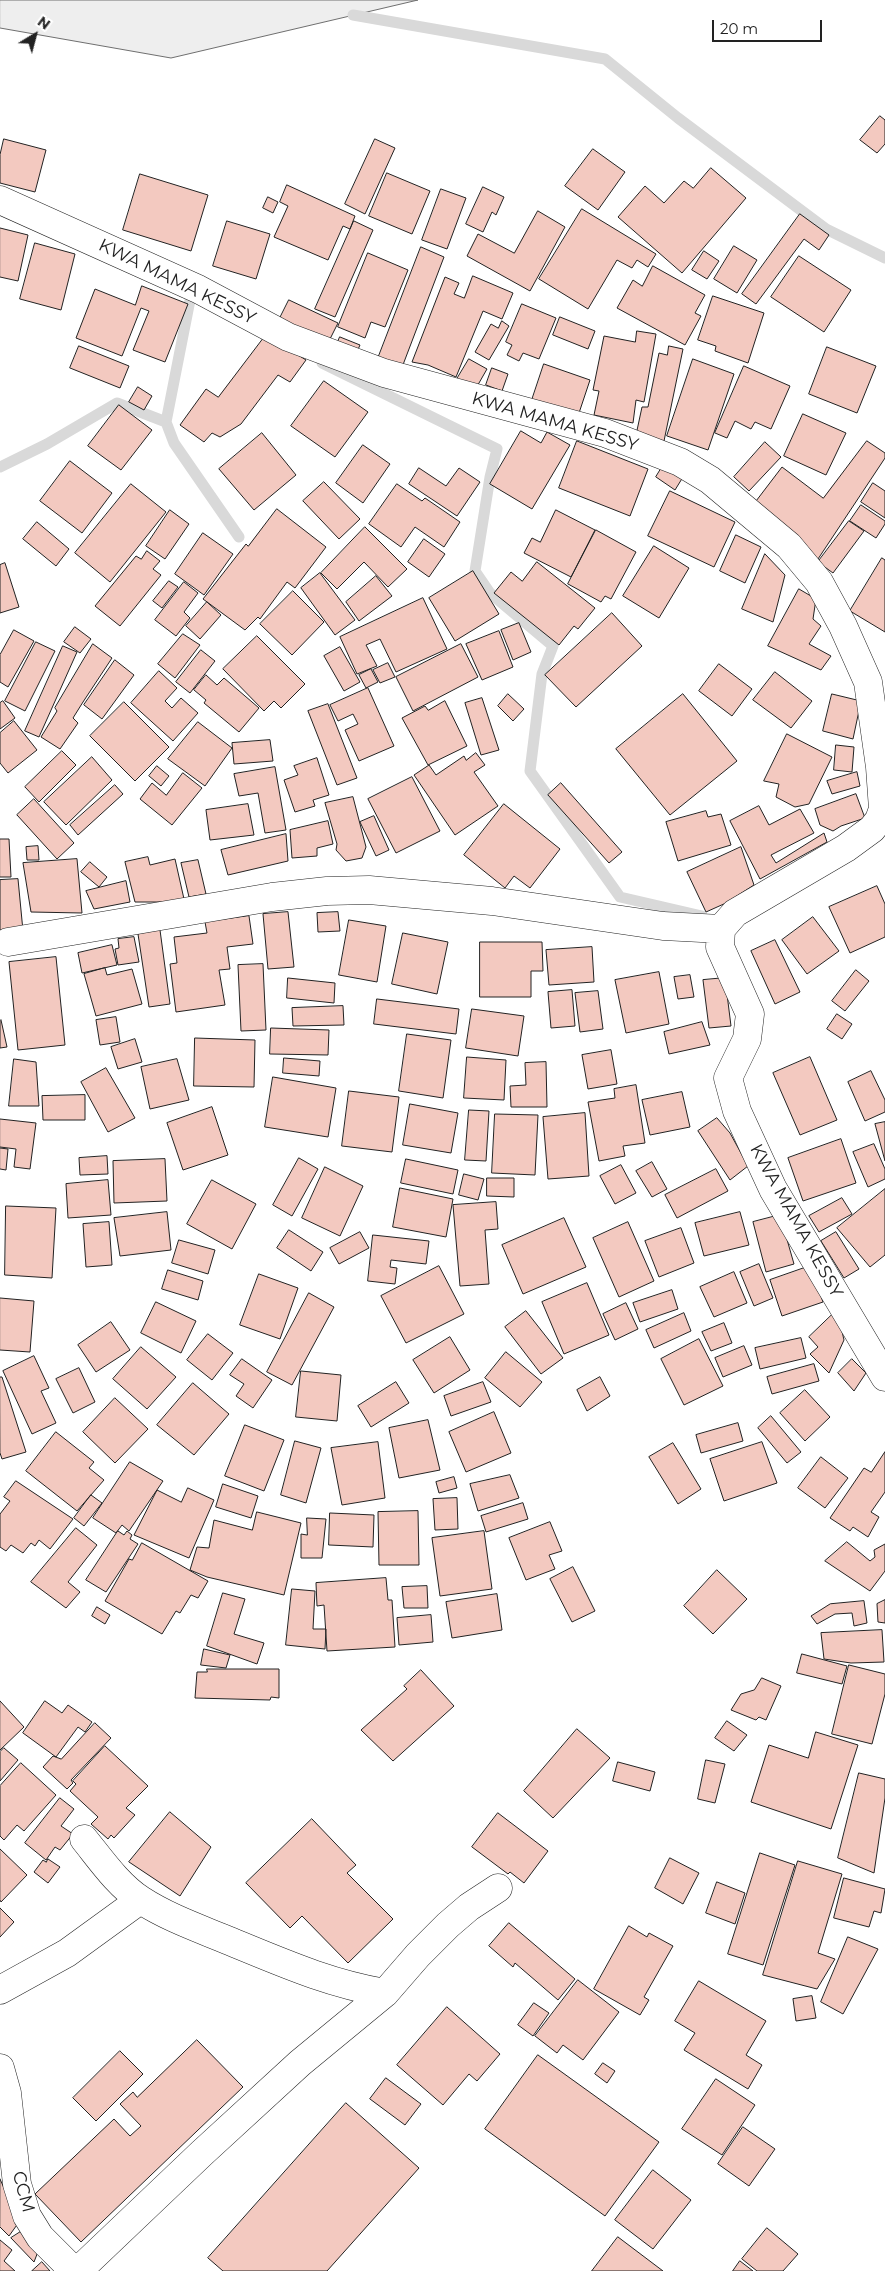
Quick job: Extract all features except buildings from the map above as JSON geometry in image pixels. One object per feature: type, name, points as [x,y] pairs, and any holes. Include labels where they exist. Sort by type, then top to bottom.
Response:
[{"type":"street","name":"KWA MAMA KESSY","points":[[0,200],[198,289],[288,337],[384,373],[605,433],[680,462],[710,480],[789,546],[819,582],[843,626],[868,682],[880,767],[883,809],[880,820],[872,829],[846,848],[735,913],[721,929],[720,947],[750,1014],[747,1039],[728,1078],[731,1095],[773,1189],[885,1377]]},
{"type":"street","points":[[8,942],[272,898],[327,891],[369,890],[492,901],[664,926],[721,929]]},
{"type":"street","points":[[84,1839],[120,1884],[140,1900],[176,1919],[302,1972],[351,1987],[385,1993]]},
{"type":"street","points":[[78,2271],[286,2076],[342,2026],[385,1993],[448,1925],[469,1907],[498,1888]]},
{"type":"street","points":[[0,1990],[67,1954],[140,1900]]},
{"type":"street","name":"CCM","points":[[0,2068],[7,2093],[16,2184],[28,2216],[40,2237],[74,2271]]},
{"type":"shaded area","points":[[0,0],[418,0],[171,58],[0,28]]},
{"type":"waterway","points":[[353,15],[605,59],[678,118],[826,229],[885,258]]},
{"type":"waterway","points":[[166,422],[191,295],[182,292]]},
{"type":"waterway","points":[[322,363],[497,449],[490,477],[475,571],[490,593],[553,646],[542,674],[530,771],[620,897],[702,916]]},
{"type":"waterway","points":[[0,467],[47,444],[117,403],[166,422],[174,443],[239,537]]}]
